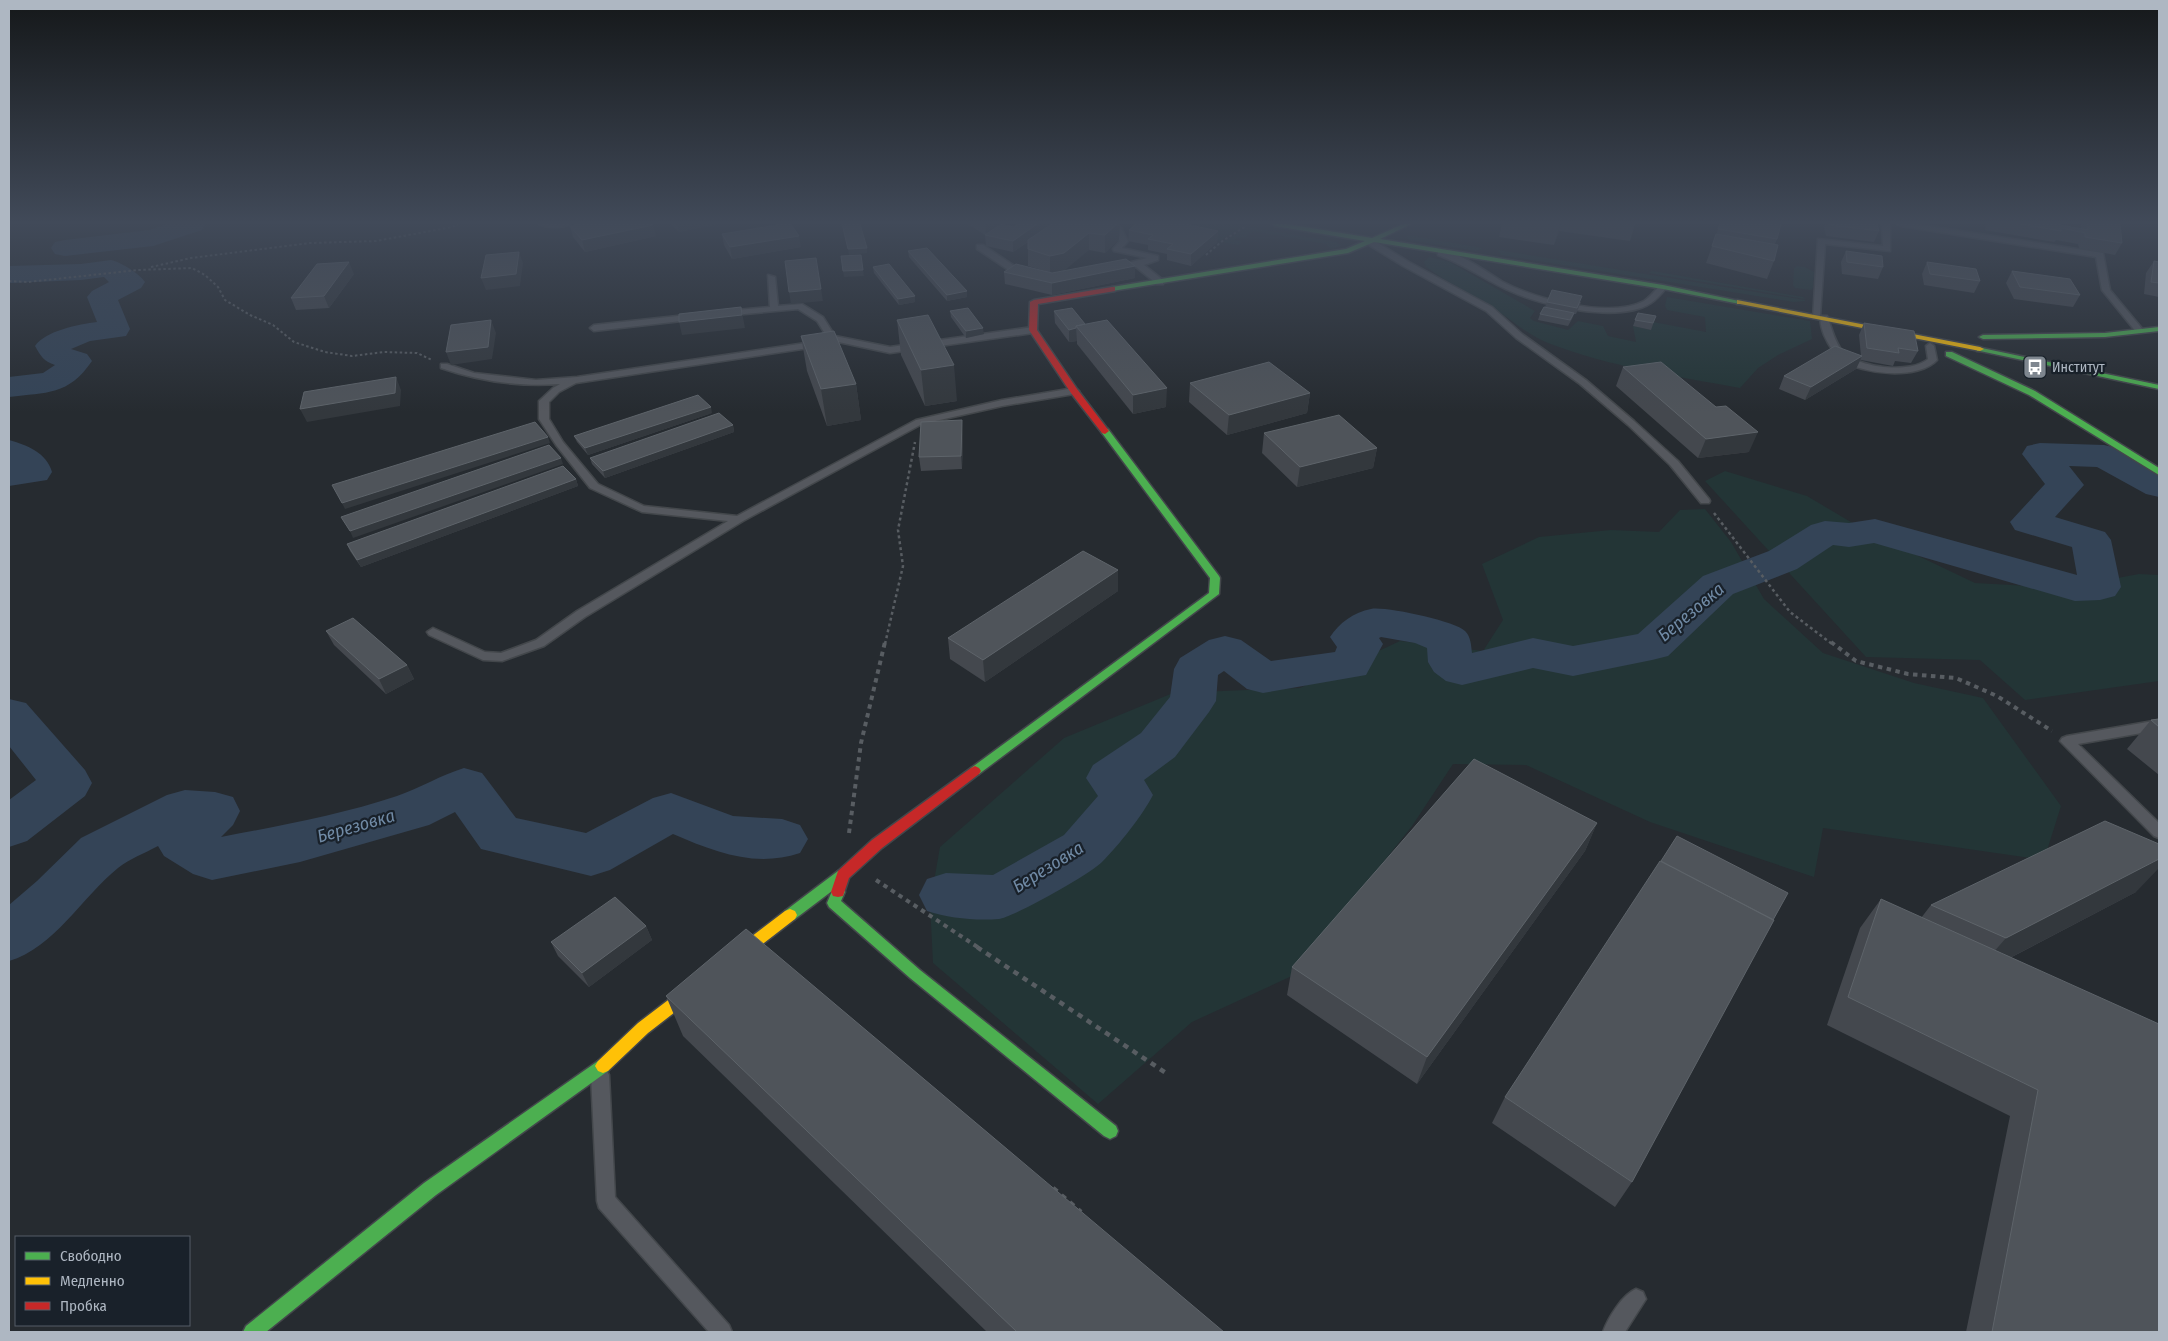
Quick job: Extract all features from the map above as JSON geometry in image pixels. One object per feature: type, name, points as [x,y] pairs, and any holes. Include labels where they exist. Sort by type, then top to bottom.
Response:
[{"type":"street","points":[[252,1332],[430,1189],[599,1070],[642,1028],[843,875],[877,844],[1214,594],[1215,578],[1122,452],[1074,391],[1033,330],[1034,302],[1131,287]]},
{"type":"street","points":[[1664,287],[1899,332],[2159,387]]},
{"type":"street","points":[[1899,332],[1995,337],[2055,337],[2105,335],[2159,328]]},
{"type":"street","points":[[1899,332],[1979,367],[2032,393],[2159,472]]},
{"type":"street","points":[[843,875],[834,903],[916,974],[1110,1130]]},
{"type":"lane","points":[[773,287],[774,309]]},
{"type":"lane","points":[[1447,287],[1489,310],[1519,336],[1583,382],[1674,463],[1705,501]]},
{"type":"lane","points":[[1508,287],[1523,294],[1578,308],[1629,308],[1646,302],[1664,287]]},
{"type":"lane","points":[[1820,287],[1820,317],[1832,340],[1846,359],[1866,366],[1894,369],[1926,367],[1933,360],[1930,346]]},
{"type":"lane","points":[[2105,287],[2106,290],[2140,331]]},
{"type":"lane","points":[[594,328],[800,306],[820,319],[832,338],[890,350],[1033,330]]},
{"type":"lane","points":[[444,366],[473,376],[536,383],[573,381],[842,341]]},
{"type":"lane","points":[[573,381],[556,390],[544,401],[544,420],[558,443],[594,486],[642,509],[739,519]]},
{"type":"lane","points":[[433,632],[483,656],[502,657],[540,643],[581,614],[739,519],[919,422],[1002,403],[1074,391]]},
{"type":"lane","points":[[2067,741],[2159,725]]},
{"type":"lane","points":[[2067,741],[2159,832]]},
{"type":"lane","points":[[599,1070],[606,1201],[722,1332]]},
{"type":"lane","points":[[1613,1332],[1636,1299]]},
{"type":"path","points":[[218,287],[225,300],[250,315],[272,325],[294,342],[325,352],[352,356],[384,352],[416,353],[444,366]]},
{"type":"path","points":[[848,837],[861,743],[902,566],[898,530],[919,422]]},
{"type":"path","points":[[1705,501],[1790,612],[1856,661],[1908,674],[1956,678],[1996,696],[2067,741]]},
{"type":"path","points":[[843,875],[871,877],[1166,1073]]},
{"type":"path","points":[[1053,1188],[1083,1213]]},
{"type":"shaded area","points":[[1458,287],[1493,287],[1535,311],[1530,318],[1534,321],[1568,330],[1578,321],[1603,326],[1608,336],[1636,342],[1633,326],[1651,330],[1653,322],[1706,332],[1705,317],[1667,310],[1665,306],[1667,297],[1810,321],[1812,339],[1778,355],[1758,368],[1740,388],[1619,365],[1571,351],[1541,340],[1494,308]]},
{"type":"shaded area","points":[[1698,287],[1723,287],[1805,300],[1794,302]]},
{"type":"shaded area","points":[[1730,287],[1742,287],[1803,297],[1805,299]]},
{"type":"shaded area","points":[[1794,287],[1813,287],[1811,290]]},
{"type":"shaded area","points":[[1725,471],[1807,496],[1866,531],[1975,583],[2063,588],[2139,574],[2159,575],[2159,681],[2025,700],[1980,660],[1866,657],[1705,481]]},
{"type":"shaded area","points":[[1705,509],[1731,542],[1764,599],[1823,653],[1914,683],[1983,698],[2061,806],[2044,860],[1823,828],[1814,877],[1650,822],[1526,765],[1453,764],[1412,826],[1294,975],[1192,1022],[1098,1104],[933,963],[930,904],[940,847],[1064,738],[1173,693],[1300,688],[1400,641],[1483,651],[1503,620],[1482,564],[1539,537],[1611,530],[1659,532],[1680,510]]},
{"type":"building","points":[[300,287],[331,287],[324,296],[291,298]]},
{"type":"building","points":[[788,287],[821,287],[821,289],[789,292]]},
{"type":"building","points":[[888,287],[907,287],[915,296],[898,299]]},
{"type":"building","points":[[940,287],[963,287],[967,291],[947,295]]},
{"type":"building","points":[[2020,287],[2075,287],[2080,295]]},
{"type":"building","points":[[1552,290],[1582,296],[1577,308],[1547,302]]},
{"type":"building","points":[[741,307],[742,315],[679,322],[679,314]]},
{"type":"building","points":[[1544,307],[1574,313],[1570,320],[1540,314]]},
{"type":"building","points":[[968,308],[983,328],[966,331],[950,311]]},
{"type":"building","points":[[1072,308],[1085,324],[1069,330],[1054,311]]},
{"type":"building","points":[[1638,313],[1656,316],[1653,323],[1635,320]]},
{"type":"building","points":[[928,315],[954,365],[921,370],[897,320]]},
{"type":"building","points":[[491,320],[488,347],[446,352],[451,325]]},
{"type":"building","points":[[1107,320],[1167,388],[1133,395],[1076,326]]},
{"type":"building","points":[[1864,323],[1914,331],[1918,351],[1898,348],[1899,353],[1867,348]]},
{"type":"building","points":[[834,331],[856,384],[821,389],[801,336]]},
{"type":"building","points":[[1835,346],[1862,356],[1811,387],[1784,376]]},
{"type":"building","points":[[1269,362],[1310,393],[1229,415],[1190,383]]},
{"type":"building","points":[[1661,362],[1716,407],[1726,406],[1758,432],[1706,439],[1623,367]]},
{"type":"building","points":[[396,377],[395,393],[300,409],[304,392]]},
{"type":"building","points":[[698,395],[711,407],[585,448],[574,436]]},
{"type":"building","points":[[719,413],[733,425],[603,471],[590,458]]},
{"type":"building","points":[[1339,415],[1377,448],[1300,467],[1264,433]]},
{"type":"building","points":[[962,420],[961,456],[919,457],[921,422]]},
{"type":"building","points":[[535,422],[548,437],[342,503],[332,485]]},
{"type":"building","points":[[549,445],[561,458],[350,531],[341,517]]},
{"type":"building","points":[[563,466],[576,479],[357,560],[347,544]]},
{"type":"building","points":[[1083,551],[1118,570],[983,660],[948,638]]},
{"type":"building","points":[[353,618],[407,665],[379,679],[326,631]]},
{"type":"building","points":[[2159,719],[2159,727],[2151,720]]},
{"type":"building","points":[[1474,759],[1597,823],[1427,1057],[1292,967]]},
{"type":"building","points":[[2105,821],[2159,844],[2159,859],[2006,938],[1931,905]]},
{"type":"building","points":[[1677,836],[1788,893],[1773,920],[1661,861]]},
{"type":"building","points":[[1660,861],[1774,920],[1632,1182],[1505,1097]]},
{"type":"building","points":[[615,897],[646,926],[582,973],[551,942]]},
{"type":"building","points":[[1881,899],[2159,1024],[2159,1332],[1992,1332],[2038,1090],[1848,997]]},
{"type":"building","points":[[746,929],[1224,1332],[1017,1332],[666,996]]},
{"type":"waterway","name":"Березовка","points":[[9,387],[54,380],[69,370],[76,361],[56,355],[51,346],[84,333],[115,329],[102,297],[122,287]]},
{"type":"waterway","name":"Березовка","points":[[9,451],[32,464],[34,472],[9,475]]},
{"type":"waterway","name":"Березовка","points":[[946,895],[1000,897],[1083,849],[1128,795],[1111,778],[1158,745],[1193,701],[1196,669],[1225,650],[1263,678],[1350,664],[1361,644],[1352,637],[1373,622],[1424,630],[1449,640],[1450,662],[1462,670],[1533,653],[1573,661],[1652,646],[1718,585],[1783,560],[1825,533],[1849,535],[1875,531],[2075,588],[2100,587],[2091,540],[2029,522],[2065,485],[2040,454],[2104,456],[2159,486]]},
{"type":"waterway","name":"Березовка","points":[[9,715],[67,783],[9,827]]},
{"type":"waterway","name":"Березовка","points":[[9,938],[56,897],[100,853],[185,809],[215,811],[182,842],[212,859],[300,842],[411,811],[464,786],[499,835],[591,855],[671,812],[729,836],[782,839]]},
{"type":"traffic: fast","points":[[1112,289],[1127,287]]},
{"type":"traffic: fast","points":[[1660,287],[1740,302]]},
{"type":"traffic: fast","points":[[1983,337],[2105,335],[2159,329]]},
{"type":"traffic: fast","points":[[1980,349],[2159,387]]},
{"type":"traffic: fast","points":[[1949,354],[2032,393],[2159,472]]},
{"type":"traffic: fast","points":[[975,771],[1214,594],[1215,578],[1105,431]]},
{"type":"traffic: fast","points":[[790,915],[843,875]]},
{"type":"traffic: fast","points":[[838,892],[834,903],[915,974],[1110,1131]]},
{"type":"traffic: fast","points":[[252,1332],[430,1189],[603,1066]]},
{"type":"traffic: slow","points":[[1740,302],[1980,349]]},
{"type":"traffic: slow","points":[[603,1066],[643,1028],[790,915]]},
{"type":"traffic: jam","points":[[1105,431],[1074,391],[1033,330],[1034,302],[1112,289]]},
{"type":"traffic: jam","points":[[838,892],[843,875],[877,844],[975,771]]},
{"type":"place","name":"Институт","points":[[2035,367]]}]
